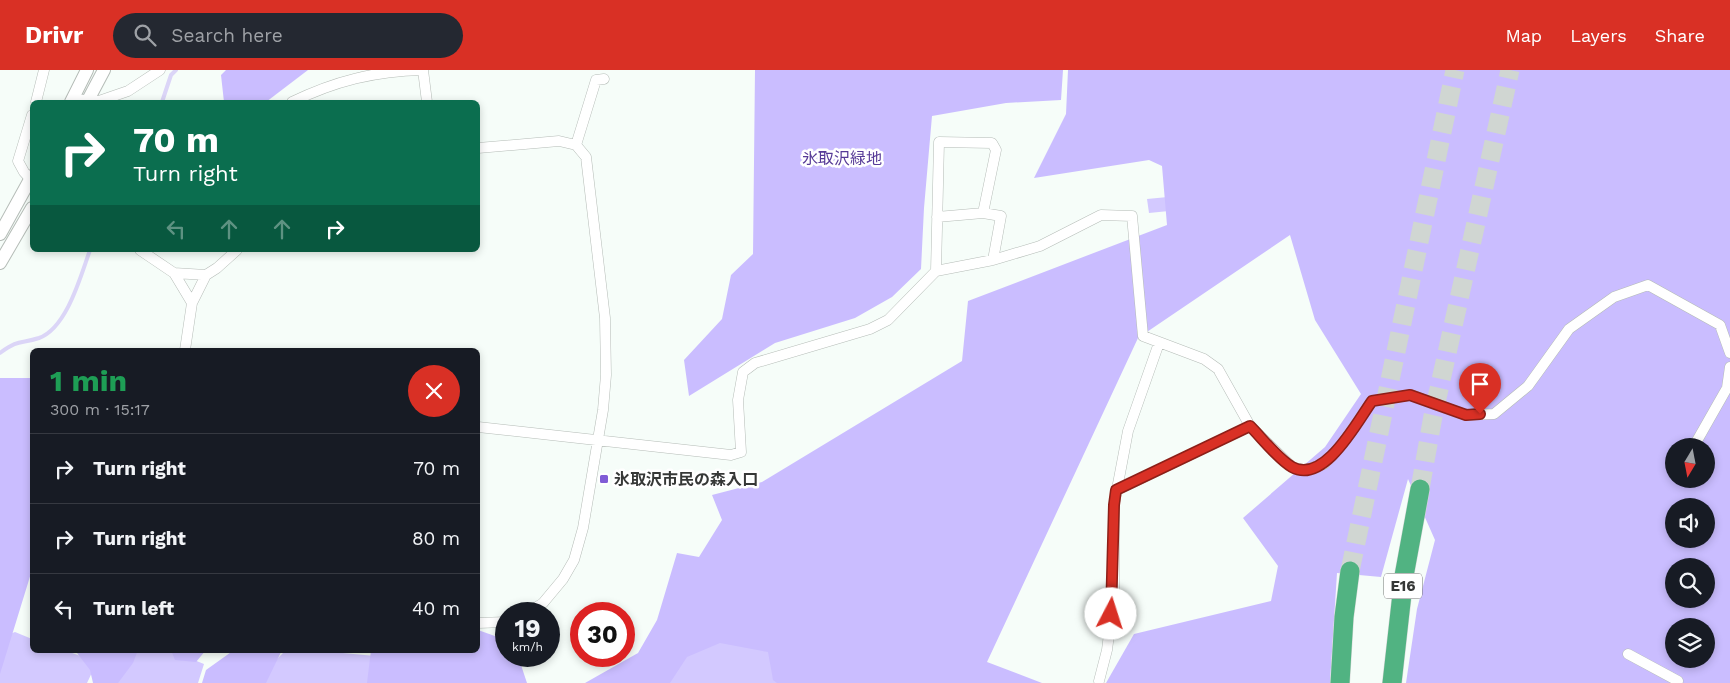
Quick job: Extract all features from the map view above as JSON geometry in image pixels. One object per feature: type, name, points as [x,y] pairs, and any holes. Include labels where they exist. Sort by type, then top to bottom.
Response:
[{"type":"highway","name":"E16","points":[[1392,683],[1404,576],[1420,489]]},
{"type":"highway","points":[[1340,683],[1344,617],[1350,571]]},
{"type":"street","points":[[36,100],[44,70]]},
{"type":"street","points":[[72,100],[87,70]]},
{"type":"street","points":[[89,100],[104,70]]},
{"type":"street","points":[[102,100],[128,91],[160,70]]},
{"type":"street","points":[[296,100],[324,87],[352,78],[379,72],[423,70],[427,100]]},
{"type":"street","points":[[576,145],[596,80],[604,79]]},
{"type":"street","points":[[30,122],[18,161],[30,176]]},
{"type":"street","points":[[480,148],[559,141],[576,145],[586,157],[588,168],[605,318],[606,375],[583,528],[574,560],[563,579],[544,602]]},
{"type":"street","points":[[936,271],[939,142],[992,143],[996,150],[983,213]]},
{"type":"street","points":[[0,234],[30,182]]},
{"type":"street","points":[[0,263],[30,211]]},
{"type":"street","points":[[937,217],[983,213],[1001,216],[993,260]]},
{"type":"street","points":[[480,427],[731,455],[741,452],[738,400],[743,372],[755,363],[778,354],[870,329],[888,320],[936,271],[993,260],[1040,246],[1101,215],[1132,216],[1143,336],[1159,344],[1204,359],[1218,370],[1250,426],[1292,467],[1305,470],[1324,464],[1343,443],[1372,401],[1410,395],[1466,415],[1494,414],[1528,386],[1568,329],[1614,297],[1648,285],[1720,325],[1730,353]]},
{"type":"street","points":[[143,252],[174,273],[192,302]]},
{"type":"street","points":[[185,348],[192,302],[206,275],[218,268],[235,252]]},
{"type":"street","points":[[174,273],[206,275]]},
{"type":"street","points":[[1099,681],[1107,650],[1114,595],[1114,505],[1116,490],[1128,431],[1159,344]]},
{"type":"street","points":[[1699,438],[1727,388],[1730,367]]},
{"type":"street","points":[[1116,490],[1250,426]]},
{"type":"street","points":[[480,623],[495,622]]},
{"type":"street","points":[[1628,654],[1678,681],[1677,683]]},
{"type":"shaded area","points":[[1178,196],[1179,210],[1149,213],[1147,199]]},
{"type":"shaded area","points":[[740,623],[762,635],[791,683],[661,683],[670,661]]},
{"type":"shaded area","points":[[15,632],[30,638],[30,653],[72,653],[97,662],[87,683],[0,683],[0,638]]},
{"type":"shaded area","points":[[134,653],[176,653],[204,664],[198,683],[111,683]]},
{"type":"shaded area","points":[[283,653],[343,653],[375,656],[438,683],[259,683],[266,670]]},
{"type":"green space","points":[[226,70],[308,70],[269,100],[224,100],[221,75]]},
{"type":"green space","name":"氷取沢緑地","points":[[755,70],[1063,70],[1061,100],[1006,103],[932,116],[921,269],[892,297],[855,318],[775,343],[689,396],[684,360],[722,319],[731,275],[753,254]]},
{"type":"green space","points":[[1068,70],[1730,70],[1730,683],[1406,683],[1417,609],[1435,540],[1408,479],[1381,577],[1337,573],[1330,683],[1106,683],[1134,634],[1271,601],[1278,566],[1243,518],[1325,447],[1361,394],[1315,320],[1290,235],[1138,338],[987,662],[1042,683],[777,683],[773,680],[768,652],[720,643],[687,657],[670,683],[585,683],[613,667],[635,667],[635,655],[638,653],[657,620],[677,553],[699,557],[722,520],[712,495],[762,482],[962,361],[968,301],[1167,225],[1162,166],[1149,160],[1034,178],[1066,114]]},
{"type":"green space","points":[[0,378],[30,378],[30,576],[0,674]]},
{"type":"green space","points":[[480,631],[495,636],[495,667],[522,667],[527,683],[367,683],[371,653],[480,653]]},
{"type":"green space","points":[[77,653],[137,653],[133,663],[118,683],[93,683],[90,670]]},
{"type":"green space","points":[[172,653],[204,653],[196,662],[175,660]]},
{"type":"green space","points":[[230,653],[281,653],[266,683],[202,683],[206,670]]},
{"type":"waterway","points":[[163,100],[171,75],[176,70]]},
{"type":"waterway","points":[[0,353],[16,344],[39,338],[58,324],[72,300],[89,252]]},
{"type":"tunnel","points":[[1350,571],[1455,70]]},
{"type":"tunnel","points":[[1420,489],[1433,416],[1510,70]]},
{"type":"place","name":"氷取沢市民の森入口","points":[[604,479]]},
{"type":"route","points":[[1111,614],[1114,595],[1114,505],[1116,490],[1250,426],[1292,467],[1305,470],[1324,464],[1343,443],[1372,401],[1410,395],[1466,415],[1480,414]]}]
